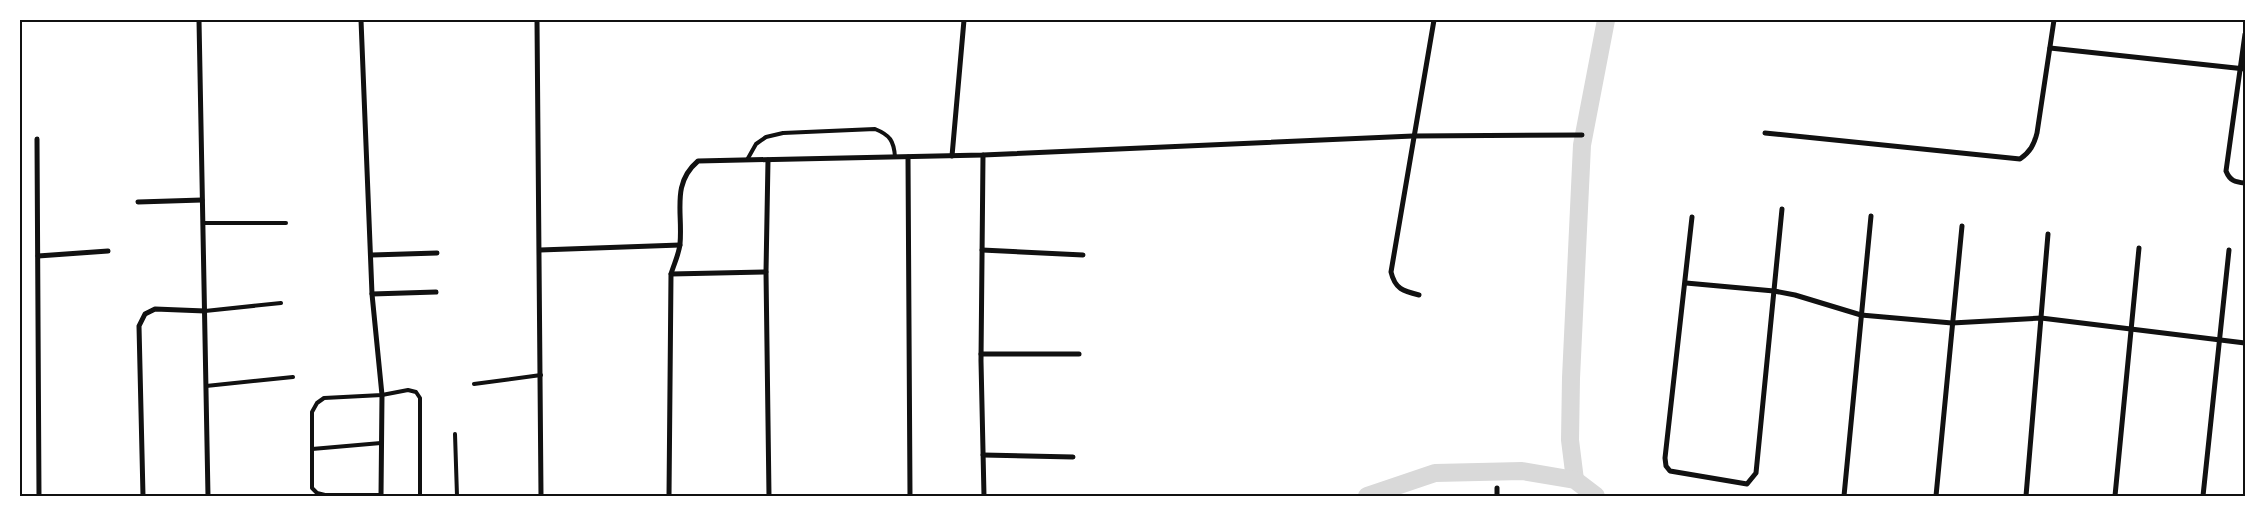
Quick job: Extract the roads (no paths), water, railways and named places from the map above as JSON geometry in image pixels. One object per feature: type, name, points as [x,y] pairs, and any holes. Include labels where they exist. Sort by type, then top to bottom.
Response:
[{"type":"street","points":[[199,20],[208,496]]},
{"type":"street","points":[[361,20],[372,255],[372,294],[382,395],[381,496]]},
{"type":"street","points":[[537,20],[541,496]]},
{"type":"street","points":[[952,156],[964,20]]},
{"type":"street","points":[[1419,294],[1398,289],[1391,272],[1434,20]]},
{"type":"street","points":[[1765,133],[2020,159],[2035,144],[2054,20]]},
{"type":"street","points":[[2245,34],[2243,68],[2226,171],[2229,178],[2236,182],[2245,183]]},
{"type":"street","points":[[2050,48],[2243,68]]},
{"type":"street","points":[[669,496],[671,274],[680,245],[680,184],[688,169],[698,160],[982,155],[1413,136],[1582,135]]},
{"type":"street","points":[[37,139],[39,496]]},
{"type":"street","points":[[982,155],[981,354],[984,496]]},
{"type":"street","points":[[908,157],[910,496]]},
{"type":"street","points":[[768,160],[766,272],[770,496]]},
{"type":"street","points":[[138,202],[202,200]]},
{"type":"street","points":[[1692,217],[1665,458],[1666,466],[1670,471],[1747,484],[1756,473],[1782,209]]},
{"type":"street","points":[[1844,496],[1871,216]]},
{"type":"street","points":[[1936,496],[1962,226]]},
{"type":"street","points":[[2026,496],[2048,234]]},
{"type":"street","points":[[540,250],[680,245]]},
{"type":"street","points":[[2115,496],[2139,248]]},
{"type":"street","points":[[982,250],[1082,254]]},
{"type":"street","points":[[2203,496],[2229,250]]},
{"type":"street","points":[[38,256],[108,252]]},
{"type":"street","points":[[372,255],[437,253]]},
{"type":"street","points":[[671,274],[766,272]]},
{"type":"street","points":[[1686,283],[1774,291],[1795,295],[1861,314],[1952,323],[2041,318],[2245,343]]},
{"type":"street","points":[[372,294],[436,292]]},
{"type":"street","points":[[143,496],[139,326],[145,314],[155,309],[205,312]]},
{"type":"street","points":[[981,354],[1079,354]]},
{"type":"street","points":[[983,455],[1073,457]]},
{"type":"street","points":[[1497,488],[1497,496]]},
{"type":"lane","points":[[748,160],[756,144],[766,137],[783,133],[875,129],[886,134],[894,142],[895,157]]},
{"type":"lane","points":[[203,222],[286,223]]},
{"type":"lane","points":[[205,312],[281,303]]},
{"type":"lane","points":[[474,384],[541,375]]},
{"type":"lane","points":[[206,386],[293,377]]},
{"type":"lane","points":[[381,496],[325,495],[316,493],[312,488],[312,412],[317,403],[324,398],[382,395],[408,390],[416,392],[420,398],[420,496]]},
{"type":"lane","points":[[455,434],[457,496]]},
{"type":"lane","points":[[312,449],[381,443]]},
{"type":"waterway","points":[[1575,480],[1570,440],[1571,378],[1582,145],[1606,20]]},
{"type":"waterway","points":[[1367,496],[1435,473],[1522,471],[1575,480],[1596,496]]}]
